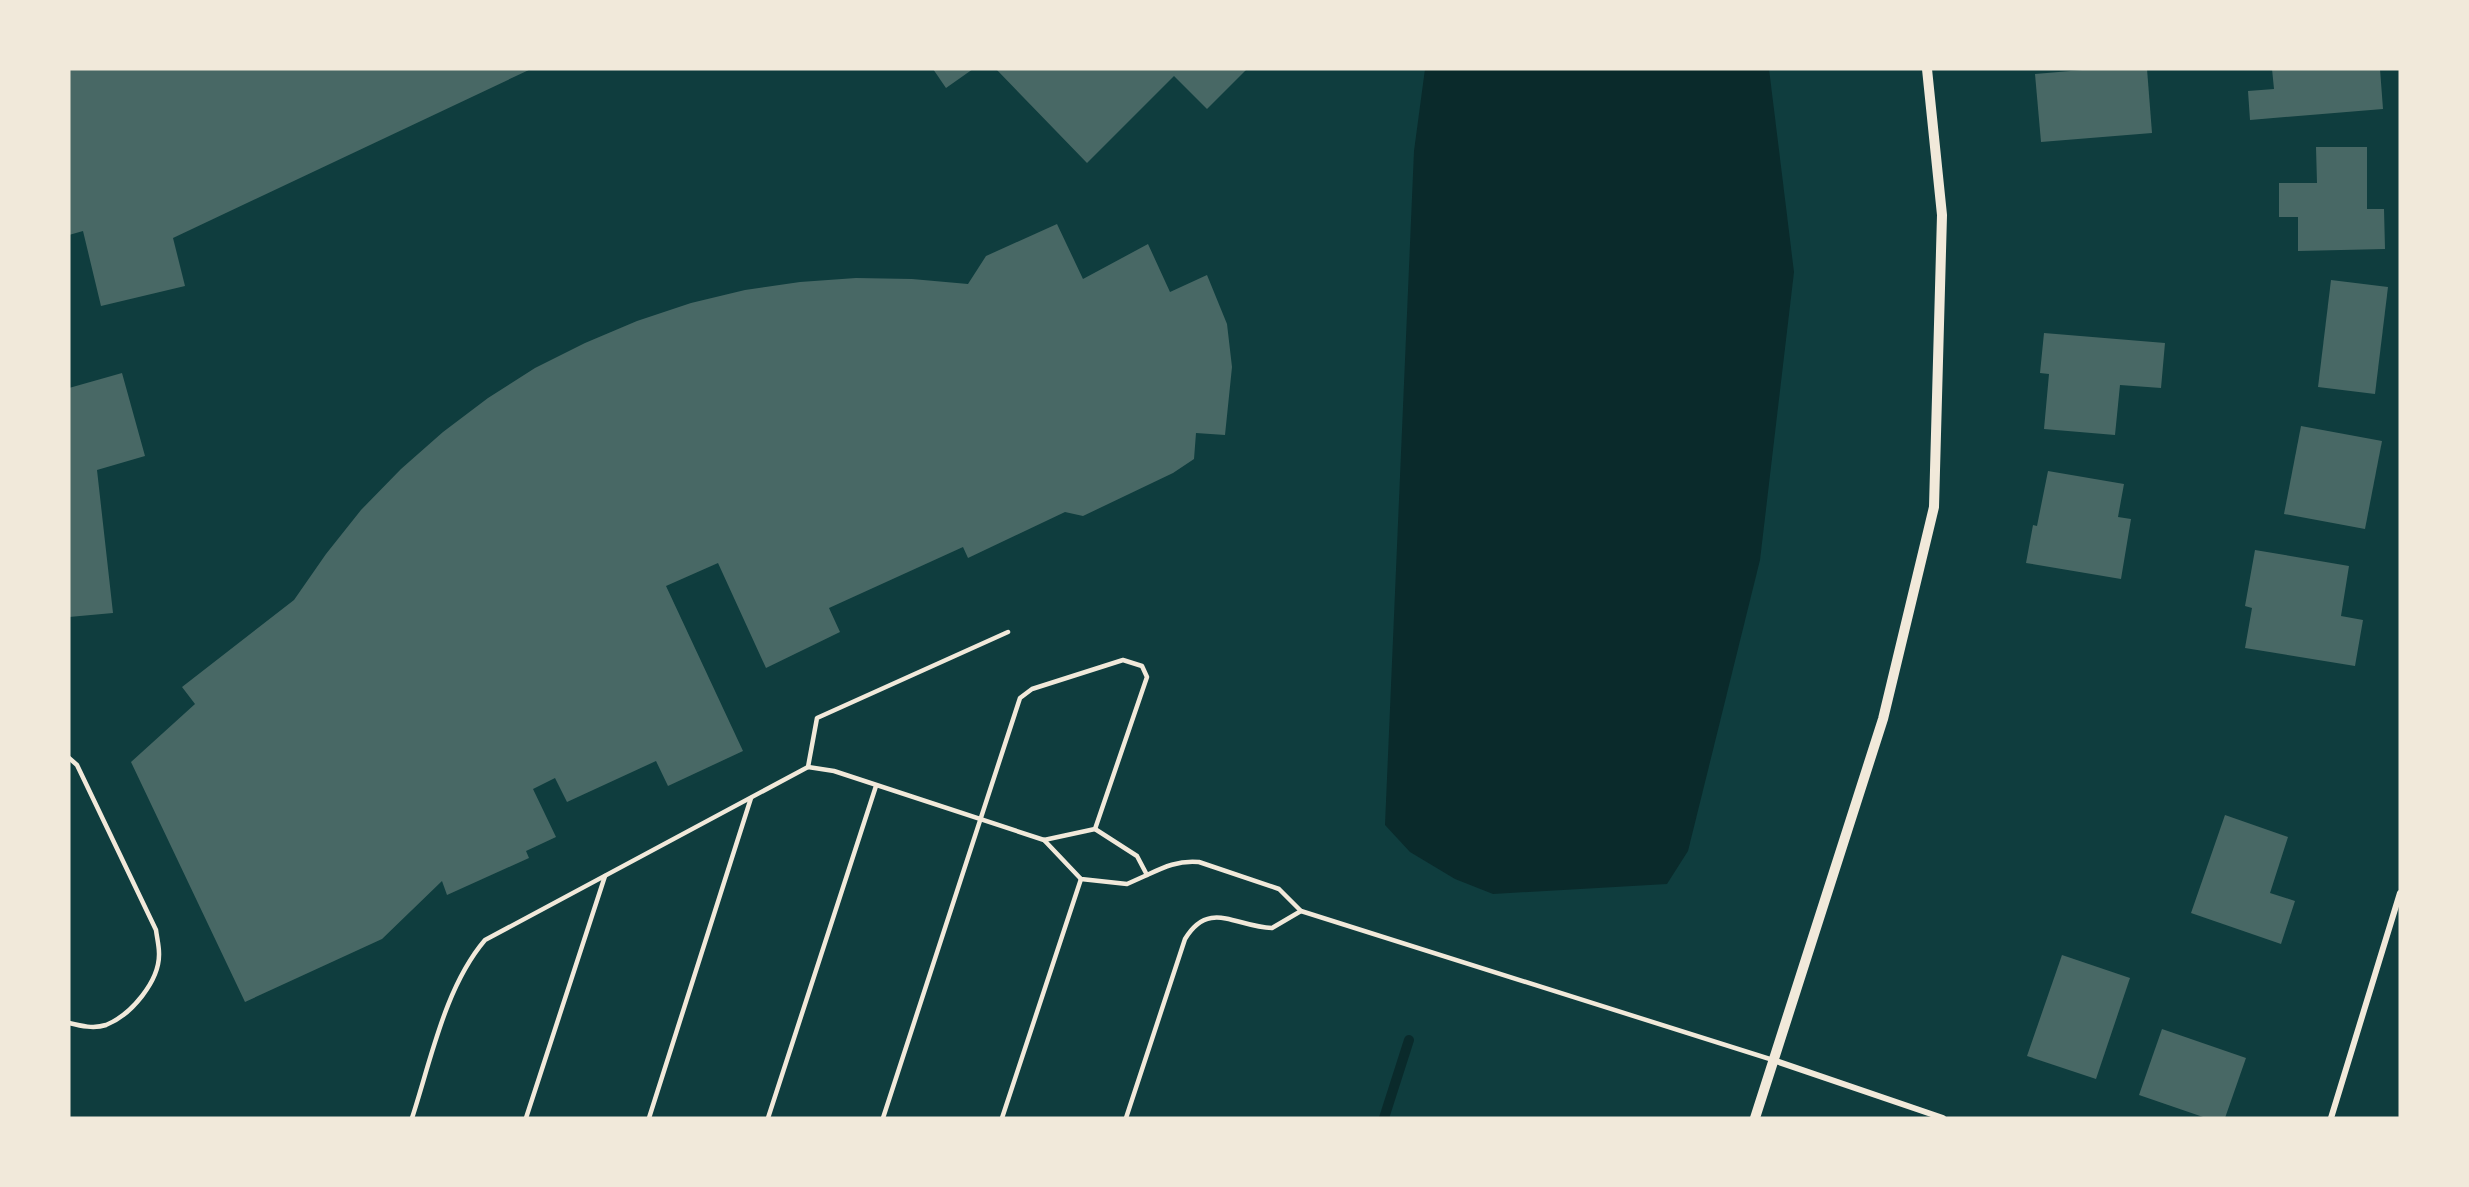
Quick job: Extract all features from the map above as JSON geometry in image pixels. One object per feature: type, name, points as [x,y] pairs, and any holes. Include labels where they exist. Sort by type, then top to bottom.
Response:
[{"type":"street","points":[[1755,1118],[1883,719],[1934,507],[1942,215],[1927,69]]},
{"type":"street","points":[[2331,1118],[2400,893]]},
{"type":"street","points":[[1773,1060],[1942,1118]]},
{"type":"lane","points":[[808,767],[817,718],[1008,633]]},
{"type":"lane","points":[[883,1118],[1020,698],[1032,689],[1123,660],[1142,666],[1147,677],[1095,830]]},
{"type":"lane","points":[[69,758],[77,765],[156,930],[160,955],[150,982],[124,1015],[104,1026],[85,1027],[69,1023]]},
{"type":"lane","points":[[412,1118],[456,984],[468,959],[485,940],[808,767],[834,771],[1044,840],[1095,830],[1137,856],[1147,875]]},
{"type":"lane","points":[[768,1118],[876,786]]},
{"type":"lane","points":[[648,1118],[751,797]]},
{"type":"lane","points":[[1044,840],[1081,879],[1127,884],[1171,864],[1187,861],[1199,862],[1279,889],[1301,911],[1773,1060]]},
{"type":"lane","points":[[526,1118],[605,876]]},
{"type":"lane","points":[[1002,1118],[1081,879]]},
{"type":"lane","points":[[1126,1118],[1185,939],[1194,924],[1208,917],[1272,928],[1301,911]]},
{"type":"water","points":[[1425,69],[1769,69],[1794,272],[1760,560],[1688,851],[1667,884],[1493,894],[1455,879],[1410,852],[1385,825],[1414,151]]},
{"type":"building","points":[[69,69],[531,69],[173,238],[185,286],[101,306],[83,231],[69,235]]},
{"type":"building","points":[[933,69],[973,69],[946,88]]},
{"type":"building","points":[[996,69],[1247,69],[1207,109],[1174,76],[1087,163]]},
{"type":"building","points":[[2094,69],[2147,69],[2152,133],[2041,142],[2035,74]]},
{"type":"building","points":[[2272,69],[2380,69],[2383,109],[2250,120],[2248,91],[2274,89]]},
{"type":"building","points":[[2316,147],[2367,147],[2367,209],[2384,209],[2385,249],[2298,251],[2298,217],[2279,217],[2279,183],[2317,183]]},
{"type":"building","points":[[1057,224],[1083,279],[1148,244],[1170,292],[1207,275],[1227,324],[1232,367],[1225,435],[1196,433],[1194,459],[1173,473],[1083,516],[1065,512],[968,558],[963,547],[829,608],[840,632],[766,668],[718,563],[666,586],[743,751],[668,786],[656,761],[567,802],[555,778],[533,789],[556,837],[526,851],[529,858],[447,895],[442,881],[382,939],[245,1002],[131,762],[195,704],[182,687],[294,600],[326,554],[361,510],[401,469],[443,432],[488,398],[535,368],[637,321],[691,303],[745,290],[800,282],[856,278],[912,279],[968,284],[986,256]]},
{"type":"building","points":[[2331,280],[2388,287],[2375,394],[2318,387]]},
{"type":"building","points":[[2044,333],[2165,343],[2161,388],[2120,385],[2115,435],[2044,429],[2049,374],[2040,373]]},
{"type":"building","points":[[122,373],[145,456],[97,470],[113,613],[69,617],[69,388]]},
{"type":"building","points":[[2301,426],[2382,441],[2365,529],[2284,514]]},
{"type":"building","points":[[2048,471],[2124,484],[2118,517],[2131,519],[2121,579],[2026,563],[2033,525],[2037,526]]},
{"type":"building","points":[[2255,550],[2349,566],[2341,616],[2363,620],[2355,666],[2245,648],[2252,608],[2245,606]]},
{"type":"building","points":[[2225,815],[2288,837],[2270,893],[2295,901],[2281,944],[2191,913]]},
{"type":"building","points":[[2062,955],[2130,978],[2096,1079],[2027,1056]]},
{"type":"building","points":[[2162,1029],[2246,1058],[2225,1118],[2206,1118],[2139,1095]]},
{"type":"waterway","points":[[1384,1118],[1409,1040]]}]
